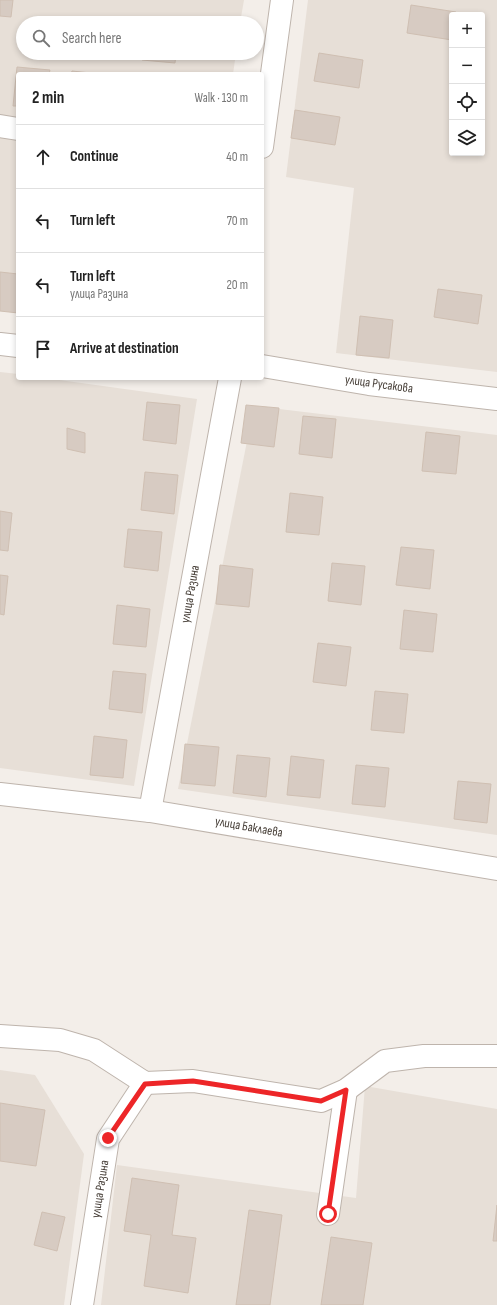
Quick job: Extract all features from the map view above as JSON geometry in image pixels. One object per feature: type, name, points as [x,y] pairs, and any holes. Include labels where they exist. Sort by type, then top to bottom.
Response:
[{"type":"street","points":[[264,132],[282,0]]},
{"type":"street","points":[[0,126],[16,129]]},
{"type":"street","points":[[0,344],[16,346]]},
{"type":"street","name":"улица Русакова","points":[[264,366],[369,384],[497,399]]},
{"type":"street","name":"улица Разина","points":[[150,811],[230,380]]},
{"type":"street","name":"улица Баклаева","points":[[0,794],[150,811],[497,869]]},
{"type":"street","points":[[0,1036],[60,1040],[94,1050],[145,1084],[193,1081],[321,1101],[346,1090],[385,1061],[424,1056],[497,1056]]},
{"type":"street","name":"улица Разина","points":[[82,1305],[108,1138],[145,1084]]},
{"type":"street","points":[[328,1214],[346,1090]]},
{"type":"shaded area","points":[[0,0],[244,0],[241,16],[16,16],[16,60],[235,60],[233,72],[16,72],[16,313],[0,311]]},
{"type":"shaded area","points":[[308,0],[497,0],[497,372],[336,353],[354,188],[286,177]]},
{"type":"shaded area","points":[[0,372],[16,374],[16,380],[59,380],[197,399],[134,786],[0,768]]},
{"type":"shaded area","points":[[254,406],[497,435],[497,835],[178,789]]},
{"type":"shaded area","points":[[0,1070],[35,1075],[84,1154],[64,1305],[0,1305]]},
{"type":"shaded area","points":[[365,1086],[497,1109],[497,1305],[101,1305],[117,1165],[356,1198]]},
{"type":"building","points":[[0,0],[13,0],[11,17],[0,16]]},
{"type":"building","points":[[411,5],[456,12],[449,12],[449,40],[407,33]]},
{"type":"building","points":[[319,53],[363,60],[359,88],[314,81]]},
{"type":"building","points":[[142,60],[175,60],[175,63]]},
{"type":"building","points":[[17,67],[50,70],[50,72],[16,72]]},
{"type":"building","points":[[16,77],[16,106],[13,106]]},
{"type":"building","points":[[295,110],[340,117],[335,145],[291,138]]},
{"type":"building","points":[[0,272],[16,274],[16,313],[0,311]]},
{"type":"building","points":[[438,289],[482,295],[478,324],[434,317]]},
{"type":"building","points":[[360,316],[393,320],[389,358],[356,355]]},
{"type":"building","points":[[147,402],[180,405],[176,444],[143,440]]},
{"type":"building","points":[[246,405],[279,408],[274,447],[241,443]]},
{"type":"building","points":[[303,416],[336,419],[332,458],[299,454]]},
{"type":"building","points":[[67,428],[85,433],[85,453],[67,449]]},
{"type":"building","points":[[426,432],[460,436],[456,474],[422,471]]},
{"type":"building","points":[[145,472],[178,475],[174,514],[141,510]]},
{"type":"building","points":[[290,493],[323,497],[319,535],[286,532]]},
{"type":"building","points":[[0,511],[12,513],[8,551],[0,550]]},
{"type":"building","points":[[128,529],[162,532],[158,571],[124,567]]},
{"type":"building","points":[[401,547],[434,550],[430,589],[396,585]]},
{"type":"building","points":[[332,563],[365,566],[361,605],[328,601]]},
{"type":"building","points":[[220,565],[253,569],[249,607],[216,604]]},
{"type":"building","points":[[0,575],[8,576],[4,615],[0,614]]},
{"type":"building","points":[[117,605],[150,609],[146,647],[113,644]]},
{"type":"building","points":[[404,610],[437,614],[433,652],[400,649]]},
{"type":"building","points":[[318,643],[351,647],[346,686],[313,682]]},
{"type":"building","points":[[113,671],[146,674],[142,713],[109,709]]},
{"type":"building","points":[[375,691],[408,694],[404,733],[371,730]]},
{"type":"building","points":[[94,736],[127,740],[123,778],[90,775]]},
{"type":"building","points":[[185,744],[219,747],[215,786],[181,783]]},
{"type":"building","points":[[237,755],[270,758],[266,797],[233,793]]},
{"type":"building","points":[[291,756],[324,760],[320,798],[287,795]]},
{"type":"building","points":[[356,765],[389,768],[385,807],[352,804]]},
{"type":"building","points":[[458,781],[491,784],[487,823],[454,819]]},
{"type":"building","points":[[0,1103],[45,1110],[36,1166],[0,1161]]},
{"type":"building","points":[[132,1178],[179,1185],[172,1235],[196,1238],[188,1293],[144,1286],[151,1235],[124,1231]]},
{"type":"building","points":[[497,1205],[497,1241],[493,1241]]},
{"type":"building","points":[[249,1210],[282,1215],[270,1305],[236,1305]]},
{"type":"building","points":[[42,1212],[65,1217],[57,1251],[34,1245]]},
{"type":"building","points":[[331,1237],[372,1243],[363,1305],[321,1305]]},
{"type":"route","points":[[108,1138],[145,1084],[193,1081],[321,1101],[346,1090],[328,1214]]}]
